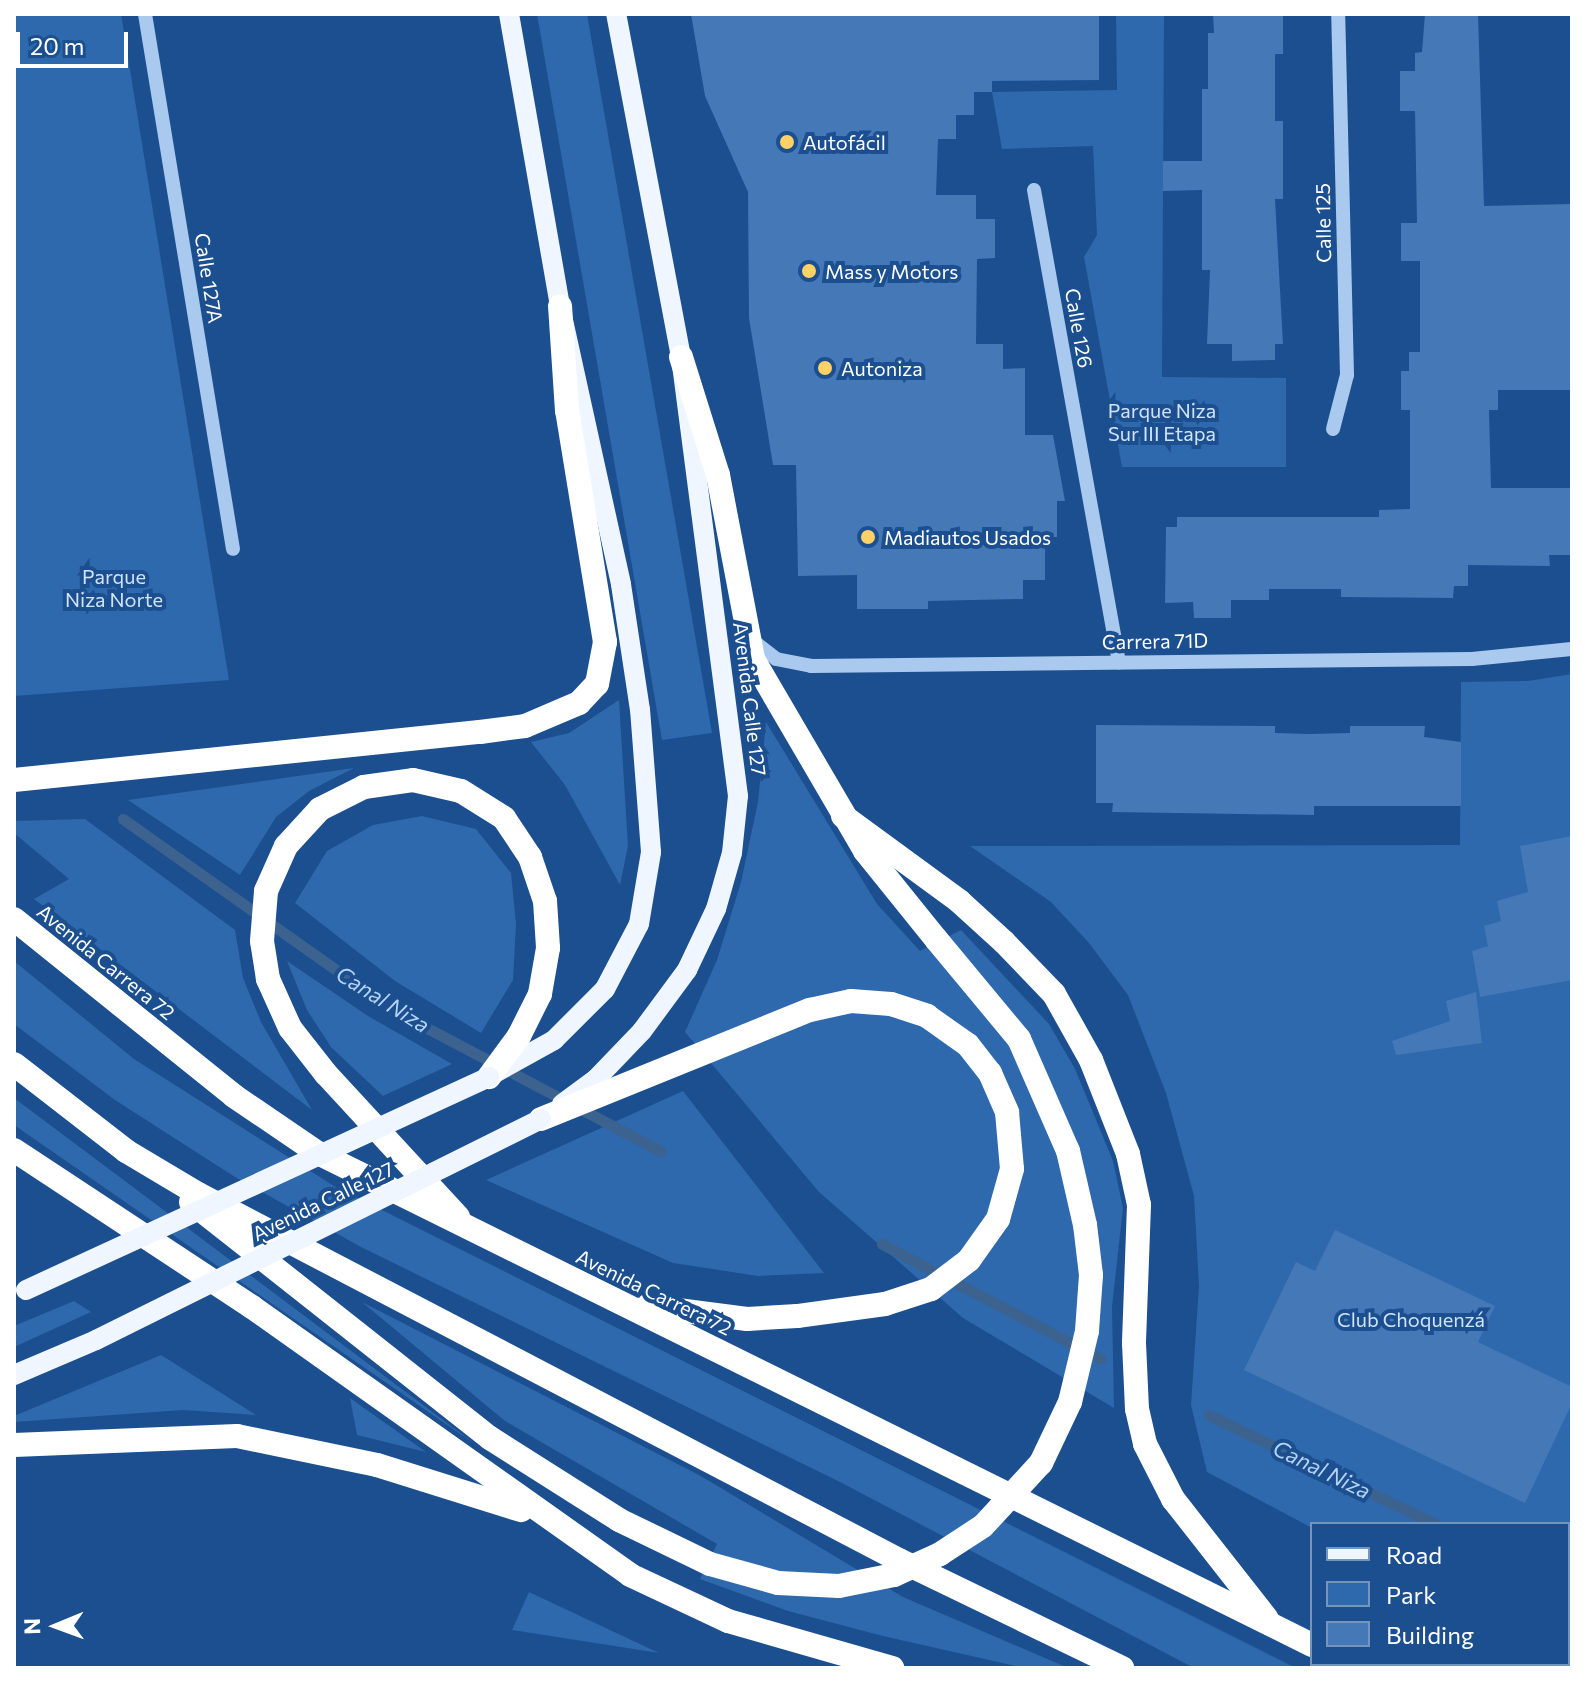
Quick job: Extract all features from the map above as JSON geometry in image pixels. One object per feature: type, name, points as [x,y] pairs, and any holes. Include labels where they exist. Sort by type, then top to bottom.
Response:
[{"type":"highway","points":[[14,780],[525,726],[579,703],[597,684],[605,642],[567,411],[560,306]]},
{"type":"highway","points":[[14,1064],[490,1438],[619,1520],[710,1564],[778,1583],[839,1586],[894,1575],[940,1554],[983,1526],[1041,1463],[1070,1402],[1087,1331],[1091,1275],[1085,1225],[1068,1151],[1019,1039],[887,881],[843,816],[771,696],[747,636],[718,475],[681,357]]},
{"type":"highway","points":[[470,1231],[326,1074],[290,1028],[268,979],[262,941],[266,891],[286,846],[320,809],[364,787],[413,780],[461,791],[504,818],[530,857],[545,901],[548,948],[540,994],[519,1036],[489,1077]]},
{"type":"highway","points":[[843,816],[959,901],[1004,942],[1054,994],[1091,1060],[1128,1154],[1139,1205],[1134,1343],[1137,1409],[1145,1444],[1173,1499],[1270,1624]]},
{"type":"highway","name":"Avenida Carrera 72","points":[[14,919],[246,1104],[318,1153],[470,1231],[618,1301],[1310,1644]]},
{"type":"highway","points":[[541,1119],[810,1010],[851,1001],[891,1004],[927,1016],[968,1045],[990,1073],[1007,1112],[1012,1169],[998,1219],[969,1260],[931,1289],[844,1311],[747,1319],[618,1301]]},
{"type":"highway","points":[[14,1150],[252,1307],[548,1520],[681,1602],[770,1635],[885,1667]]},
{"type":"highway","points":[[126,1151],[198,1194],[885,1553],[1122,1668]]},
{"type":"highway","points":[[14,1445],[237,1436],[377,1465],[548,1520]]},
{"type":"main road","name":"Avenida Calle 127","points":[[20,1293],[489,1077],[554,1040],[582,1017],[625,958],[639,924],[651,852],[650,812],[621,584],[560,306],[509,14]]},
{"type":"main road","name":"Avenida Calle 127","points":[[14,1375],[96,1340],[541,1119],[596,1079],[642,1031],[687,970],[716,909],[732,853],[738,796],[681,357],[616,14]]},
{"type":"street","name":"Calle 127A","points":[[145,14],[233,549]]},
{"type":"street","name":"Calle 125","points":[[1333,429],[1347,375],[1338,14]]},
{"type":"street","name":"Calle 126","points":[[1034,190],[1119,662]]},
{"type":"street","name":"Carrera 71D","points":[[747,636],[776,659],[811,666],[1472,659],[1572,649]]},
{"type":"green space","name":"Parque Niza Norte","points":[[14,14],[121,14],[229,680],[14,696]]},
{"type":"green space","points":[[537,14],[587,14],[712,733],[662,740]]},
{"type":"green space","name":"Parque Niza Sur III Etapa","points":[[1116,14],[1164,14],[1162,377],[1286,378],[1286,467],[1122,467],[1084,257],[1097,235],[1093,146],[1002,149],[992,92],[1117,90]]},
{"type":"green space","name":"Club Choquenzá","points":[[1572,674],[1572,1667],[1570,1522],[1310,1522],[1310,1527],[1207,1472],[1191,1405],[1199,1286],[1194,1196],[1166,1093],[1128,995],[1089,943],[1051,902],[970,846],[1460,845],[1461,682],[1528,681]]},
{"type":"green space","points":[[619,700],[628,846],[620,885],[565,785],[531,742],[569,733]]},
{"type":"green space","points":[[766,722],[877,904],[920,951],[961,930],[1049,1024],[1075,1069],[1113,1161],[1123,1208],[1112,1307],[1114,1408],[963,1318],[819,1192],[685,1032],[717,960],[741,882],[758,802]]},
{"type":"green space","points":[[354,768],[309,791],[276,817],[240,875],[128,800]]},
{"type":"green space","points":[[422,816],[476,829],[511,873],[516,924],[513,980],[481,1033],[395,981],[295,903],[327,851],[373,825]]},
{"type":"green space","points":[[85,819],[235,930],[243,978],[261,1022],[312,1110],[34,899],[69,879],[14,833],[14,821]]},
{"type":"green space","points":[[14,961],[134,1059],[334,1186],[1296,1668],[1194,1668],[842,1483],[361,1247],[235,1177],[115,1100],[14,1024]]},
{"type":"green space","points":[[287,961],[368,1016],[452,1064],[383,1096],[331,1047],[307,1010]]},
{"type":"green space","points":[[683,1091],[824,1273],[758,1276],[673,1263],[486,1180]]},
{"type":"green space","points":[[14,1098],[129,1184],[479,1447],[14,1125]]},
{"type":"green space","points":[[74,1301],[91,1312],[14,1347],[14,1326]]},
{"type":"green space","points":[[362,1302],[699,1475],[903,1597],[1068,1668],[1025,1668],[883,1636],[788,1611],[700,1579],[717,1544],[505,1421]]},
{"type":"green space","points":[[161,1355],[256,1415],[183,1410],[14,1422],[14,1416]]},
{"type":"green space","points":[[350,1398],[426,1452],[357,1435]]},
{"type":"green space","points":[[529,1592],[659,1653],[512,1630]]},
{"type":"building","points":[[691,14],[1099,14],[1099,80],[992,81],[992,92],[974,92],[974,115],[956,115],[956,139],[938,139],[936,195],[976,195],[976,219],[995,219],[995,258],[977,259],[976,344],[1003,344],[1003,369],[1025,368],[1025,435],[1053,435],[1065,501],[1057,501],[1057,537],[1045,537],[1045,580],[1023,580],[1023,599],[928,601],[928,609],[857,609],[857,575],[798,576],[796,465],[773,465],[749,318],[748,192],[705,96]]},
{"type":"building","points":[[1213,14],[1283,14],[1283,54],[1275,54],[1275,121],[1283,121],[1283,199],[1275,199],[1283,344],[1275,344],[1275,360],[1232,361],[1232,344],[1207,344],[1210,270],[1202,270],[1202,190],[1163,191],[1163,161],[1202,161],[1202,89],[1208,89],[1208,33],[1214,33]]},
{"type":"building","points":[[1425,14],[1478,14],[1484,206],[1572,204],[1572,390],[1498,390],[1498,410],[1489,410],[1491,488],[1572,488],[1572,555],[1549,555],[1550,566],[1468,565],[1468,586],[1454,586],[1453,598],[1341,597],[1341,589],[1269,589],[1269,600],[1231,600],[1231,618],[1194,618],[1193,602],[1165,603],[1166,527],[1177,527],[1177,517],[1379,517],[1379,510],[1410,509],[1410,410],[1401,410],[1401,371],[1409,371],[1409,352],[1420,352],[1420,261],[1401,261],[1401,223],[1417,223],[1415,111],[1400,111],[1400,71],[1415,71],[1415,53],[1422,52]]},
{"type":"building","points":[[1096,725],[1275,726],[1275,733],[1310,734],[1350,733],[1350,726],[1425,726],[1424,737],[1461,742],[1461,806],[1314,806],[1314,815],[1112,812],[1113,803],[1096,803]]},
{"type":"building","points":[[1572,836],[1572,980],[1480,997],[1472,951],[1488,946],[1484,926],[1501,921],[1497,901],[1528,892],[1520,846]]},
{"type":"building","points":[[1476,992],[1482,1043],[1396,1055],[1392,1041],[1450,1021],[1446,1001]]},
{"type":"building","points":[[1335,1230],[1495,1306],[1478,1342],[1572,1387],[1572,1403],[1525,1503],[1244,1370],[1296,1262],[1315,1271]]},
{"type":"waterway","name":"Canal Niza","points":[[123,819],[393,1010],[660,1151]]},
{"type":"waterway","name":"Canal Niza","points":[[882,1244],[1101,1359]]},
{"type":"waterway","name":"Canal Niza","points":[[1209,1415],[1431,1522]]},
{"type":"place","name":"Autofácil","points":[[787,142]]},
{"type":"place","name":"Mass y Motors","points":[[809,271]]},
{"type":"place","name":"Autoniza","points":[[825,368]]},
{"type":"place","name":"Madiautos Usados","points":[[868,537]]}]
